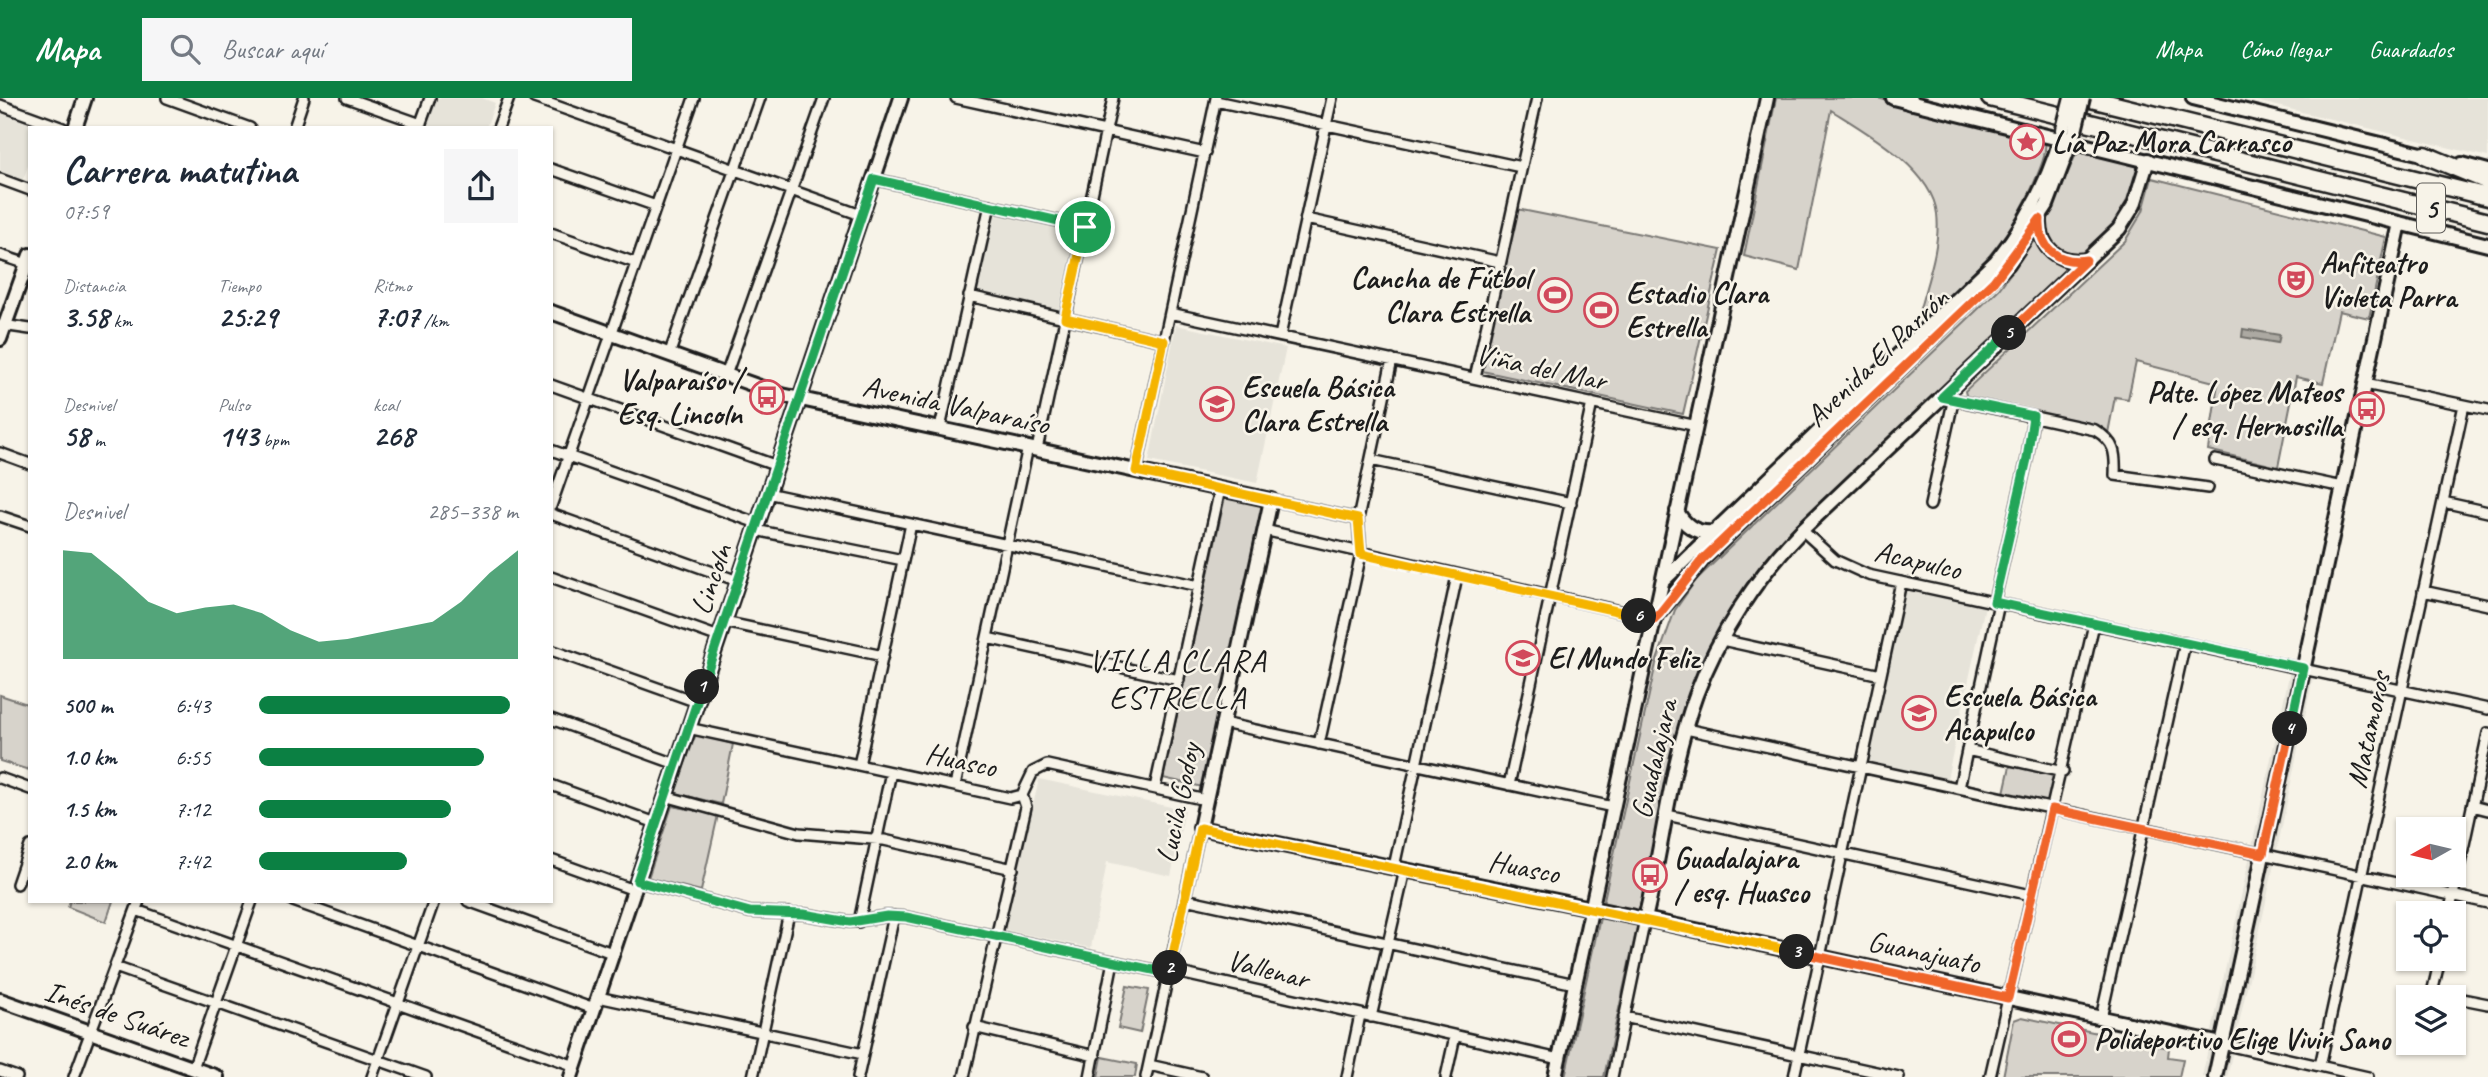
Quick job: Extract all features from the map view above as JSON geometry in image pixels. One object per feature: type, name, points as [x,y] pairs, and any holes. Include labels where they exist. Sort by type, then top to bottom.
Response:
[{"type":"highway","name":"5","points":[[1990,98],[2488,222]]},
{"type":"highway","name":"5","points":[[2085,98],[2488,197]]},
{"type":"highway","points":[[2425,155],[2488,181]]},
{"type":"street","points":[[76,126],[85,98]]},
{"type":"street","points":[[167,98],[244,126]]},
{"type":"street","points":[[295,126],[304,98]]},
{"type":"street","points":[[347,98],[420,126],[430,98]]},
{"type":"street","points":[[499,126],[509,98]]},
{"type":"street","points":[[534,98],[862,215]]},
{"type":"street","points":[[553,500],[694,98]]},
{"type":"street","points":[[669,355],[760,98]]},
{"type":"street","points":[[726,375],[824,98]]},
{"type":"street","name":"Lincoln","points":[[573,1071],[901,98]]},
{"type":"street","points":[[956,98],[1205,153]]},
{"type":"street","points":[[955,786],[1007,545],[1065,318],[1113,98]]},
{"type":"street","points":[[1280,336],[1332,98]]},
{"type":"street","points":[[1475,378],[1536,98]]},
{"type":"street","points":[[1555,1077],[1767,98]]},
{"type":"street","points":[[1894,98],[2068,135],[2148,160],[2488,245]]},
{"type":"street","name":"Avenida El Parrón","points":[[1654,619],[1703,559],[1986,288],[2019,250],[2040,219],[2068,135],[2071,98]]},
{"type":"street","name":"Avenida El Parrón","points":[[1662,582],[1996,261],[2033,206],[2085,98]]},
{"type":"street","points":[[2193,98],[2488,170]]},
{"type":"street","points":[[1136,471],[1216,100],[1521,167]]},
{"type":"street","points":[[0,105],[58,126]]},
{"type":"street","name":"Guadalajara","points":[[1612,1077],[1686,730],[1703,678],[1723,640],[1773,562],[1802,530],[1948,399],[2119,229],[2130,213],[2148,160]]},
{"type":"street","points":[[553,170],[656,206]]},
{"type":"street","points":[[0,179],[28,189]]},
{"type":"street","points":[[874,179],[1085,227]]},
{"type":"street","points":[[940,428],[989,205]]},
{"type":"street","points":[[1306,219],[1500,262]]},
{"type":"street","points":[[2040,219],[2041,235],[2049,251],[2067,260],[2086,260]]},
{"type":"street","points":[[2215,1077],[2400,223]]},
{"type":"street","points":[[553,234],[636,263]]},
{"type":"street","points":[[0,255],[28,259],[0,340]]},
{"type":"street","points":[[969,296],[1164,341]]},
{"type":"street","name":"Avenida Valparaíso","points":[[553,313],[726,375],[799,398],[1358,519]]},
{"type":"street","name":"Viña del Mar","points":[[1170,313],[1696,426]]},
{"type":"street","points":[[3,325],[28,329]]},
{"type":"street","points":[[1319,744],[1361,554],[1358,519],[1392,360]]},
{"type":"street","points":[[2365,384],[2488,410]]},
{"type":"street","points":[[553,386],[777,466]]},
{"type":"street","points":[[1930,505],[1948,399],[2095,430],[2109,439],[2114,447],[2115,475],[2208,488]]},
{"type":"street","points":[[1509,785],[1592,403]]},
{"type":"street","name":"Matamoros","points":[[2320,1066],[2464,405]]},
{"type":"street","points":[[1959,789],[2027,459],[2033,416]]},
{"type":"street","points":[[553,451],[756,526],[904,561]]},
{"type":"street","points":[[0,453],[28,463]]},
{"type":"street","points":[[1371,460],[1571,503]]},
{"type":"street","points":[[2215,460],[2343,486]]},
{"type":"street","points":[[1155,788],[1220,489]]},
{"type":"street","points":[[767,493],[1199,586]]},
{"type":"street","name":"Lucila Godoy","points":[[1146,1077],[1271,500]]},
{"type":"street","points":[[2443,502],[2488,512]]},
{"type":"street","points":[[1677,511],[1691,528],[1715,532]]},
{"type":"street","points":[[553,515],[738,581]]},
{"type":"street","points":[[0,516],[28,525]]},
{"type":"street","points":[[859,765],[911,524]]},
{"type":"street","points":[[1264,530],[1654,619]]},
{"type":"street","name":"Acapulco","points":[[1802,530],[1842,565],[1901,582],[2488,709]]},
{"type":"street","points":[[1371,1017],[1388,943],[1416,765],[1457,576]]},
{"type":"street","points":[[553,578],[719,637]]},
{"type":"street","points":[[1794,1077],[1901,582]]},
{"type":"street","points":[[2423,592],[2488,605]]},
{"type":"street","points":[[724,622],[883,656]]},
{"type":"street","points":[[1990,1077],[2031,895],[2063,772],[2095,624]]},
{"type":"street","points":[[987,638],[1179,680]]},
{"type":"street","points":[[1723,640],[1881,675]]},
{"type":"street","points":[[2101,1018],[2185,643]]},
{"type":"street","points":[[553,651],[697,702]]},
{"type":"street","points":[[553,720],[676,764]]},
{"type":"street","points":[[1223,723],[1613,807]]},
{"type":"street","name":"Huasco","points":[[688,728],[1010,797],[1022,795],[1033,772],[1043,765],[1206,800]]},
{"type":"street","points":[[1686,730],[2488,903]]},
{"type":"street","points":[[2452,901],[2488,733]]},
{"type":"street","points":[[1967,750],[2063,772]]},
{"type":"street","points":[[859,922],[891,772]]},
{"type":"street","points":[[0,778],[28,788]]},
{"type":"street","points":[[553,786],[656,823]]},
{"type":"street","points":[[964,1077],[1026,807],[1022,795]]},
{"type":"street","points":[[665,796],[789,831],[876,840],[1013,869]]},
{"type":"street","points":[[2472,806],[2488,810]]},
{"type":"street","points":[[1667,815],[2031,895]]},
{"type":"street","name":"Huasco","points":[[1200,828],[1591,908]]},
{"type":"street","points":[[16,884],[28,851]]},
{"type":"street","name":"Vallenar","points":[[553,861],[635,886],[740,911],[789,913],[859,922],[894,916],[1169,972],[1559,1059]]},
{"type":"street","points":[[1185,899],[1575,984]]},
{"type":"street","points":[[193,1068],[251,903]]},
{"type":"street","points":[[299,903],[418,946],[596,1003],[863,1054]]},
{"type":"street","points":[[372,1077],[433,903]]},
{"type":"street","points":[[474,903],[612,953]]},
{"type":"street","points":[[75,1077],[137,906],[573,1071]]},
{"type":"street","name":"Guanajuato","points":[[1591,908],[2368,1077]]},
{"type":"street","points":[[753,1077],[789,913]]},
{"type":"street","points":[[858,1077],[894,916]]},
{"type":"street","points":[[1090,1077],[1114,961]]},
{"type":"street","points":[[115,967],[426,1077]]},
{"type":"street","points":[[2437,971],[2432,992],[2488,1004]]},
{"type":"street","name":"Inés de Suárez","points":[[0,1000],[217,1077]]},
{"type":"street","points":[[1347,1077],[1360,1015]]},
{"type":"street","points":[[1624,1017],[1899,1077]]},
{"type":"street","points":[[974,1027],[1095,1056]]},
{"type":"street","points":[[1446,1077],[1455,1036]]},
{"type":"street","points":[[1149,1065],[1202,1077]]},
{"type":"street","points":[[0,1071],[17,1077]]},
{"type":"shaded area","points":[[436,98],[482,98],[495,103],[487,126],[427,126]]},
{"type":"shaded area","points":[[1776,98],[1877,98],[2045,139],[2045,153],[2028,197],[2004,237],[1975,272],[1922,317],[1918,316],[1937,239],[1937,214],[1932,198],[1923,182],[1895,153],[1831,110],[1799,270],[1744,256]]},
{"type":"shaded area","points":[[2244,98],[2488,98],[2488,157]]},
{"type":"shaded area","points":[[0,113],[36,126],[28,126],[28,166],[22,182],[0,174]]},
{"type":"shaded area","points":[[2083,150],[2136,164],[2138,172],[2135,188],[2115,227],[1803,520],[1763,566],[1728,616],[1701,670],[1681,727],[1604,1077],[1565,1077],[1656,663],[1675,610],[1696,580],[1999,289],[2046,224],[2075,156]]},
{"type":"shaded area","points":[[2152,178],[2386,237],[2369,318],[2339,311],[2323,383],[2296,377],[2278,467],[2208,450],[2218,383],[2136,362],[2128,399],[2115,397],[2108,433],[2094,424],[1967,399],[1965,391],[2125,241],[2143,211]]},
{"type":"shaded area","name":"Estadio Clara Estrella","points":[[1517,209],[1721,250],[1683,414],[1482,371]]},
{"type":"shaded area","points":[[996,214],[1080,231],[1062,311],[976,292]]},
{"type":"shaded area","name":"Escuela Básica Clara Estrella","points":[[1176,325],[1286,348],[1257,483],[1149,461]]},
{"type":"shaded area","points":[[2243,329],[2280,335],[2278,343],[2242,337]]},
{"type":"shaded area","points":[[1225,497],[1265,506],[1203,787],[1163,778]]},
{"type":"shaded area","name":"Escuela Básica Acapulco","points":[[1903,588],[1985,606],[1947,779],[1866,761]]},
{"type":"shaded area","points":[[2290,671],[2313,677],[2269,888],[2227,1077],[2202,1077]]},
{"type":"shaded area","points":[[0,695],[28,704],[28,770],[0,761]]},
{"type":"shaded area","points":[[696,734],[733,744],[721,804],[674,793]]},
{"type":"shaded area","points":[[2010,766],[2058,775],[2048,802],[2004,793]]},
{"type":"shaded area","points":[[1039,779],[1185,810],[1171,876],[1107,862],[1091,948],[1005,930]]},
{"type":"shaded area","points":[[672,806],[718,815],[701,891],[648,878]]},
{"type":"shaded area","points":[[69,903],[112,903],[106,922],[68,907]]},
{"type":"shaded area","points":[[1127,986],[1149,990],[1140,1033],[1118,1028]]},
{"type":"shaded area","name":"Polideportivo Elige Vivir Sano","points":[[2022,1017],[2169,1048],[2168,1057],[2183,1059],[2179,1077],[2003,1077],[2014,1020]]},
{"type":"shaded area","points":[[1102,1057],[1137,1064],[1135,1077],[1098,1077]]},
{"type":"place","name":"Lía Paz Mora Carrasco","points":[[2027,142]]},
{"type":"place","name":"Anfiteatro Violeta Parra","points":[[2296,280]]},
{"type":"place","name":"Cancha de Fútbol Clara Estrella","points":[[1555,295]]},
{"type":"place","name":"Estadio Clara Estrella","points":[[1601,310]]},
{"type":"place","name":"Valparaíso / Esq. Lincoln","points":[[767,397]]},
{"type":"place","name":"Escuela Básica Clara Estrella","points":[[1217,404]]},
{"type":"place","name":"Pdte. López Mateos / esq. Hermosilla","points":[[2367,409]]},
{"type":"place","name":"El Mundo Feliz","points":[[1523,658]]},
{"type":"place","name":"Escuela Básica Acapulco","points":[[1919,713]]},
{"type":"place","name":"Guadalajara / esq. Huasco","points":[[1650,875]]},
{"type":"place","name":"Polideportivo Elige Vivir Sano","points":[[2069,1039]]},
{"type":"district","name":"VILLA CLARA ESTRELLA","points":[[1178,678]]},
{"type":"route","points":[[874,179],[1085,227],[1065,318],[1164,341],[1136,471],[1358,519],[1361,554],[1654,619],[1703,559],[1994,281],[2040,219],[2041,235],[2049,251],[2067,260],[2086,260],[1942,397],[1953,402],[2033,416],[2027,459],[1994,602],[2303,668],[2263,854],[2052,809],[2044,831],[2008,998],[1654,920],[1200,828],[1169,972],[906,917],[887,916],[850,922],[804,914],[740,911],[637,881],[874,179]]}]
